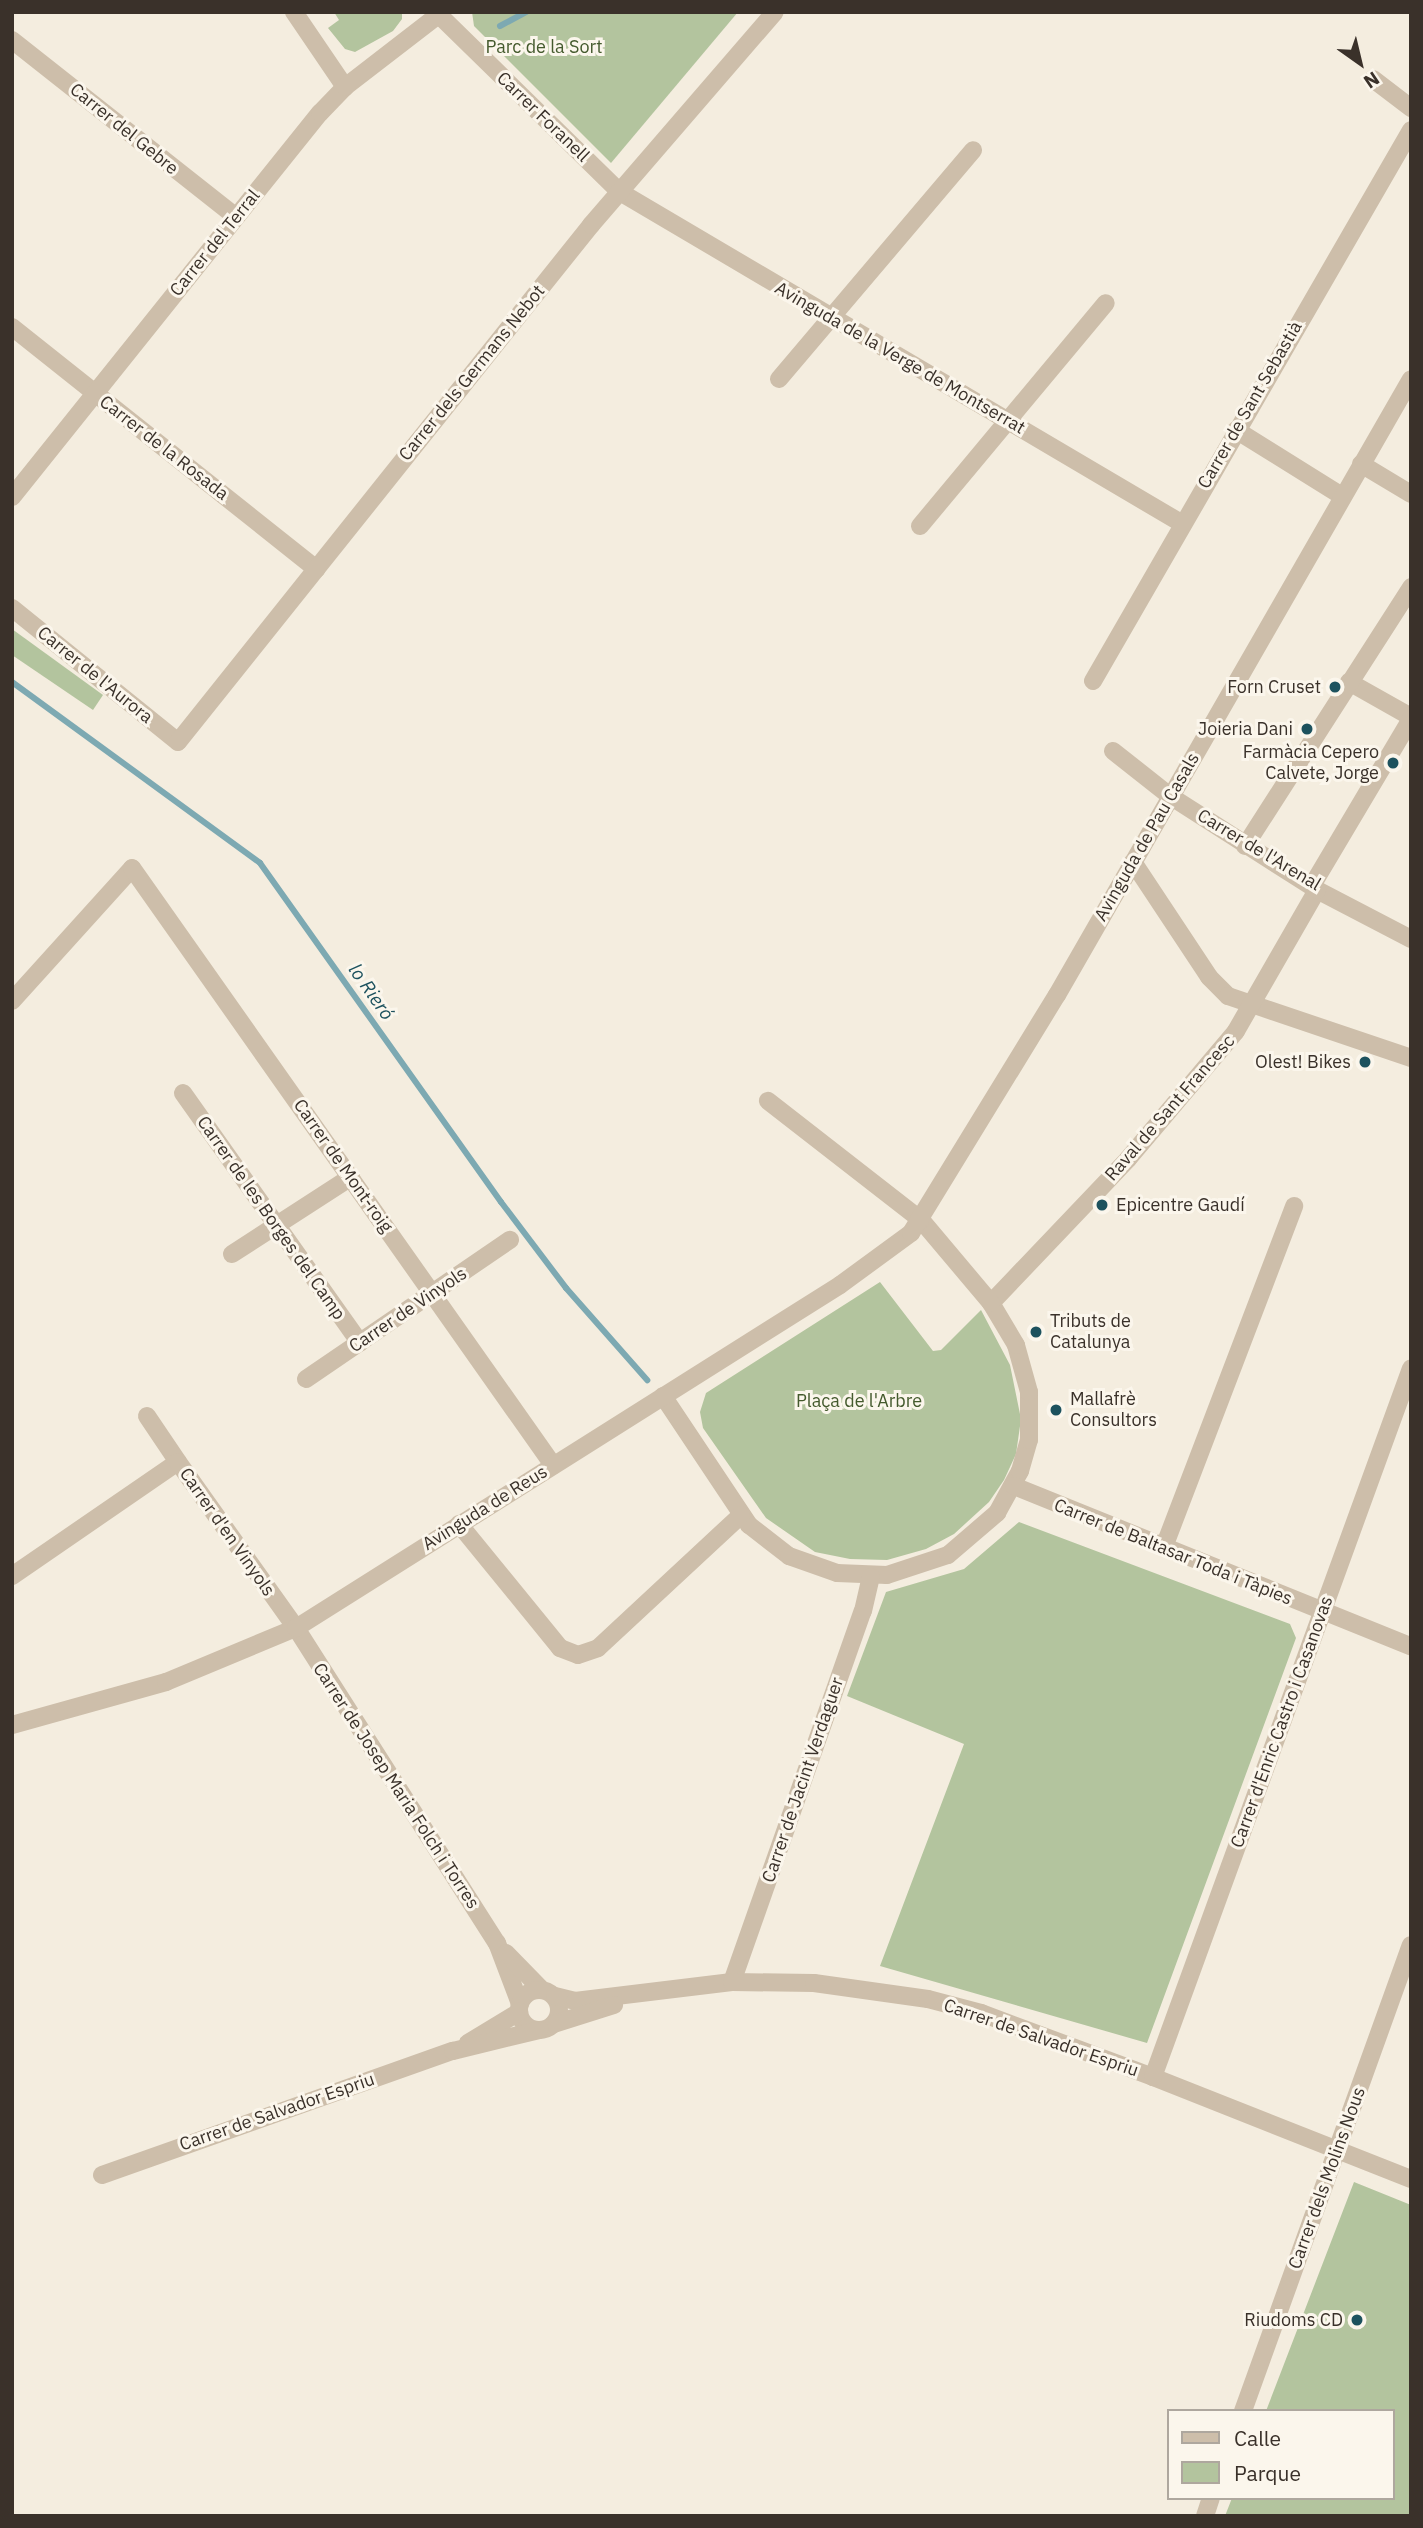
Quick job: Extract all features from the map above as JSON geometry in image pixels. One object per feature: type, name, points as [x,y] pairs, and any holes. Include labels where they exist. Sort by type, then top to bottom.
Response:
[{"type":"street","points":[[294,12],[345,87]]},
{"type":"street","name":"Carrer dels Germans Nebot","points":[[178,742],[620,192],[775,12]]},
{"type":"street","name":"Carrer del Terral","points":[[12,497],[236,217],[345,87],[439,13]]},
{"type":"street","name":"Carrer Foranell","points":[[439,13],[620,192]]},
{"type":"street","name":"Carrer del Gebre","points":[[12,40],[236,217]]},
{"type":"street","points":[[1373,79],[1411,108]]},
{"type":"street","name":"Carrer de Sant Sebastià","points":[[1094,681],[1181,523],[1411,130]]},
{"type":"street","points":[[779,379],[973,150]]},
{"type":"street","name":"Avinguda de la Verge de Montserrat","points":[[620,192],[1181,523]]},
{"type":"street","points":[[920,526],[1106,303]]},
{"type":"street","name":"Carrer de la Rosada","points":[[12,327],[316,569]]},
{"type":"street","name":"Avinguda de Pau Casals","points":[[921,1220],[1133,862],[1411,379]]},
{"type":"street","points":[[1236,430],[1342,496]]},
{"type":"street","points":[[1361,464],[1411,494]]},
{"type":"street","points":[[1245,846],[1411,587]]},
{"type":"street","name":"Carrer de l'Aurora","points":[[12,608],[178,742]]},
{"type":"street","points":[[1349,682],[1410,723]]},
{"type":"street","name":"Raval de Sant Francesc","points":[[991,1303],[1128,1159],[1210,1065],[1251,1006],[1317,890],[1313,884],[1410,723]]},
{"type":"street","name":"Carrer de l'Arenal","points":[[1113,751],[1170,796],[1245,846],[1317,890],[1411,939]]},
{"type":"street","points":[[1133,862],[1219,988],[1251,1006],[1411,1058]]},
{"type":"street","name":"Carrer de Mont-roig","points":[[12,1001],[132,868],[552,1465]]},
{"type":"street","name":"Carrer de les Borges del Camp","points":[[183,1093],[360,1343]]},
{"type":"street","points":[[663,1396],[741,1514],[775,1547],[805,1564],[871,1577],[919,1569],[948,1555],[986,1525],[1014,1486],[1029,1440],[1029,1392],[1016,1345],[991,1303],[921,1220],[768,1101]]},
{"type":"street","points":[[232,1254],[351,1177]]},
{"type":"street","points":[[1164,1547],[1294,1206]]},
{"type":"street","name":"Avinguda de Reus","points":[[12,1725],[166,1682],[296,1628],[850,1278],[901,1242],[921,1220]]},
{"type":"street","name":"Carrer de Vinyols","points":[[306,1380],[510,1240]]},
{"type":"street","name":"Carrer d'Enric Castro i Casanovas","points":[[1153,2077],[1411,1368]]},
{"type":"street","points":[[147,1416],[178,1462]]},
{"type":"street","name":"Carrer d'en Vinyols","points":[[12,1576],[178,1462],[296,1628]]},
{"type":"street","name":"Carrer de Baltasar Toda i Tàpies","points":[[1014,1486],[1411,1646]]},
{"type":"street","points":[[459,1524],[560,1648],[578,1655],[598,1648],[741,1514]]},
{"type":"street","name":"Carrer de Jacint Verdaguer","points":[[732,1982],[863,1611],[871,1577]]},
{"type":"street","name":"Carrer de Josep Maria Folch i Torres","points":[[296,1628],[497,1942],[548,1993]]},
{"type":"street","name":"Carrer de Josep Maria Folch i Torres","points":[[497,1942],[520,2008]]},
{"type":"street","name":"Carrer dels Molins Nous","points":[[1244,2409],[1411,1945]]},
{"type":"street","name":"Carrer de Salvador Espriu","points":[[548,1993],[575,2001],[732,1982],[814,1983],[928,1999],[981,2013],[1153,2077],[1411,2179]]},
{"type":"street","points":[[530,1992],[548,1993],[560,2010],[546,2027],[524,2022],[520,2008],[530,1992]]},
{"type":"street","name":"Carrer de Salvador Espriu","points":[[102,2175],[453,2051],[546,2027],[654,1993]]},
{"type":"street","name":"Carrer de Salvador Espriu","points":[[453,2051],[520,2008]]},
{"type":"green space","points":[[334,12],[402,12],[402,19],[393,31],[355,52],[345,49],[328,28],[339,20]]},
{"type":"green space","name":"Parc de la Sort","points":[[472,12],[738,12],[611,163],[474,26]]},
{"type":"green space","points":[[12,629],[103,695],[93,710],[12,655]]},
{"type":"green space","name":"Plaça de l'Arbre","points":[[880,1282],[933,1351],[941,1350],[981,1310],[1010,1365],[1021,1419],[1016,1454],[1004,1480],[989,1502],[954,1534],[926,1549],[887,1560],[850,1559],[815,1552],[766,1518],[703,1428],[700,1412],[706,1393]]},
{"type":"green space","points":[[1019,1522],[1290,1624],[1296,1638],[1147,2043],[880,1966],[964,1744],[847,1696],[886,1592],[964,1569]]},
{"type":"green space","name":"Riudoms CD","points":[[1354,2182],[1411,2205],[1411,2516],[1225,2516],[1231,2500],[1395,2500],[1395,2409],[1267,2409]]},
{"type":"waterway","points":[[500,26],[526,12]]},
{"type":"waterway","name":"lo Rieró","points":[[12,682],[260,863],[501,1202],[566,1288],[647,1380]]},
{"type":"place","name":"Forn Cruset","points":[[1335,687]]},
{"type":"place","name":"Joieria Dani","points":[[1307,729]]},
{"type":"place","name":"Farmàcia Cepero Calvete, Jorge","points":[[1393,763]]},
{"type":"place","name":"Olest! Bikes","points":[[1365,1062]]},
{"type":"place","name":"Epicentre Gaudí","points":[[1102,1205]]},
{"type":"place","name":"Tributs de Catalunya","points":[[1036,1332]]},
{"type":"place","name":"Mallafrè Consultors","points":[[1056,1410]]},
{"type":"place","name":"Riudoms CD","points":[[1357,2320]]}]
